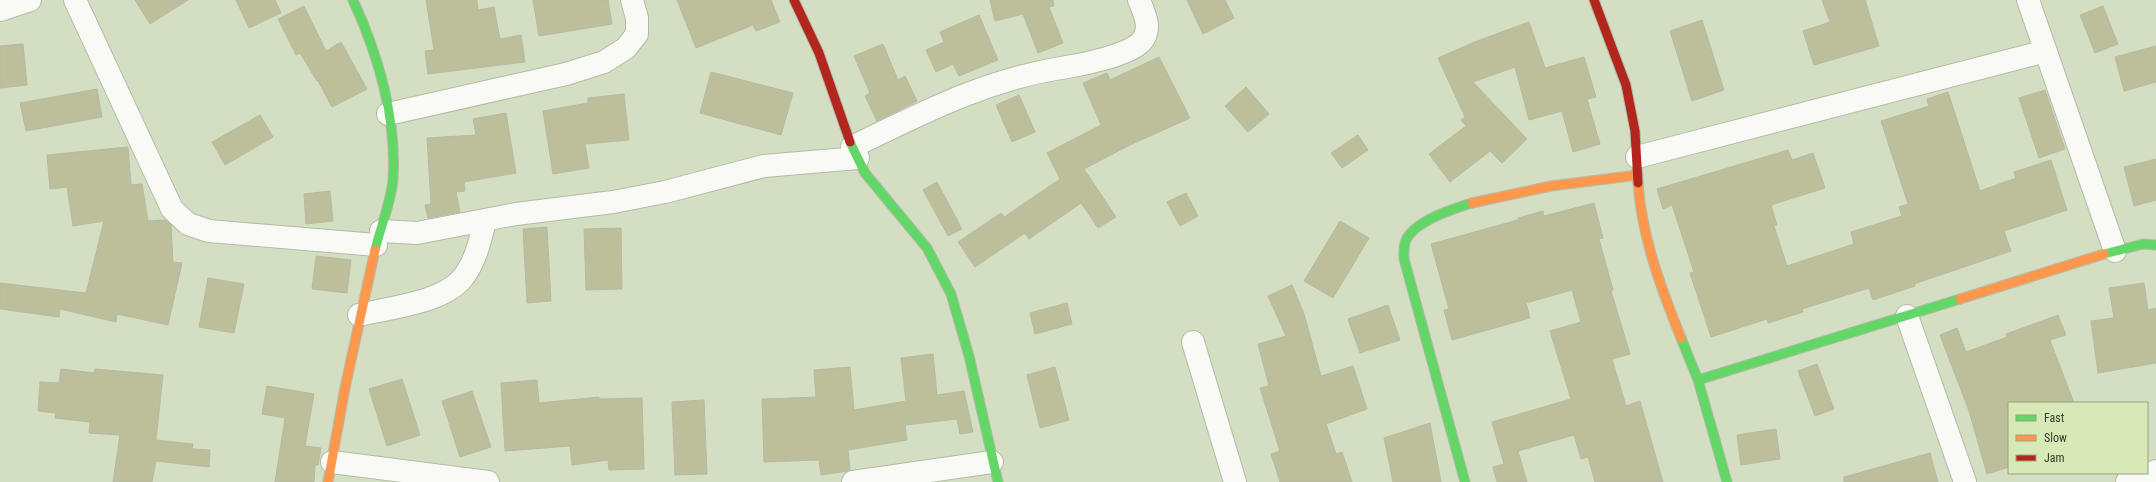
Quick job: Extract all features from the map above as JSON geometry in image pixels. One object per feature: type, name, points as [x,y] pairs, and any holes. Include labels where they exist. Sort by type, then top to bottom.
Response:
[{"type":"street","points":[[0,10],[30,0]]},
{"type":"street","points":[[75,0],[172,209],[188,224],[208,232],[378,238],[417,233],[516,214],[613,202],[665,192],[764,166],[855,152],[950,100],[997,82],[1047,70],[1088,64],[1123,52],[1141,42],[1146,34],[1148,22],[1138,0]]},
{"type":"street","points":[[353,0],[365,26],[380,74],[392,135],[393,180],[359,315],[330,472],[488,482]]},
{"type":"street","points":[[388,114],[566,74],[604,62],[626,48],[637,34],[637,18],[632,0]]},
{"type":"street","points":[[794,0],[819,53],[844,129],[865,173],[927,248],[951,294],[970,356],[995,472],[853,482]]},
{"type":"street","points":[[1594,0],[1603,20],[1626,85],[1636,131],[1637,166],[1644,230],[1657,277],[1698,380],[1728,482]]},
{"type":"street","points":[[2028,0],[2115,251]]},
{"type":"street","points":[[1465,482],[1404,259],[1404,245],[1408,236],[1424,223],[1454,209],[1519,191],[1637,166],[2046,51]]},
{"type":"street","points":[[359,315],[418,302],[442,293],[460,281],[476,255],[485,221]]},
{"type":"street","points":[[1698,380],[2092,257],[2143,244],[2156,245]]},
{"type":"street","points":[[1907,316],[1965,482]]},
{"type":"street","points":[[1193,342],[1235,482]]},
{"type":"street","points":[[2127,482],[2156,471]]},
{"type":"building","points":[[135,0],[188,0],[150,24]]},
{"type":"building","points":[[236,0],[275,0],[281,13],[249,28]]},
{"type":"building","points":[[426,0],[477,0],[478,10],[494,7],[500,39],[521,35],[525,62],[428,74],[425,51],[434,50]]},
{"type":"building","points":[[533,0],[608,0],[612,24],[539,36]]},
{"type":"building","points":[[677,0],[771,0],[780,22],[756,31],[753,25],[696,48]]},
{"type":"building","points":[[990,0],[1053,0],[1054,6],[1049,7],[1063,43],[1038,53],[1023,14],[995,21]]},
{"type":"building","points":[[1187,0],[1225,0],[1234,18],[1203,34]]},
{"type":"building","points":[[1822,0],[1865,0],[1879,46],[1814,65],[1803,31],[1830,22]]},
{"type":"building","points":[[304,6],[326,51],[341,42],[367,89],[332,107],[318,81],[300,53],[296,55],[278,19]]},
{"type":"building","points":[[2103,6],[2118,44],[2095,53],[2080,15]]},
{"type":"building","points":[[979,15],[998,60],[959,76],[953,64],[936,72],[926,50],[944,42],[940,32]]},
{"type":"building","points":[[1702,20],[1724,90],[1692,101],[1670,31]]},
{"type":"building","points":[[1529,22],[1545,68],[1584,57],[1596,97],[1587,99],[1600,144],[1573,152],[1562,111],[1529,120],[1515,67],[1473,82],[1527,139],[1502,163],[1490,151],[1450,182],[1429,154],[1466,126],[1461,120],[1465,117],[1438,58],[1477,41]]},
{"type":"building","points":[[23,44],[27,85],[0,88],[0,46]]},
{"type":"building","points":[[883,44],[898,80],[905,76],[917,101],[877,121],[865,96],[870,93],[854,56]]},
{"type":"building","points":[[2156,46],[2156,82],[2124,91],[2115,57]]},
{"type":"building","points":[[1159,57],[1190,118],[1130,145],[1084,169],[1116,217],[1098,228],[1081,203],[1029,239],[1025,233],[975,267],[958,242],[1001,213],[1004,217],[1060,179],[1047,153],[1101,125],[1083,83],[1107,73],[1110,80]]},
{"type":"building","points":[[711,72],[793,93],[781,135],[700,113]]},
{"type":"building","points":[[1246,87],[1269,114],[1248,132],[1225,106]]},
{"type":"building","points":[[97,89],[102,117],[26,131],[20,103]]},
{"type":"building","points":[[2045,90],[2065,149],[2039,158],[2019,98]]},
{"type":"building","points":[[1948,92],[1980,191],[2016,178],[2014,172],[2051,160],[2067,210],[2004,231],[2011,251],[1914,284],[1915,286],[1873,300],[1869,288],[1802,309],[1803,312],[1768,323],[1767,319],[1711,337],[1690,273],[1694,272],[1672,205],[1663,209],[1657,189],[1788,150],[1792,160],[1813,153],[1825,188],[1771,205],[1777,225],[1774,226],[1787,266],[1854,244],[1851,232],[1902,216],[1899,207],[1908,204],[1881,121],[1929,106],[1927,99]]},
{"type":"building","points":[[624,94],[629,140],[585,144],[589,168],[553,174],[543,111],[588,103],[588,98]]},
{"type":"building","points":[[1019,95],[1035,132],[1012,142],[996,105]]},
{"type":"building","points":[[506,113],[516,173],[464,182],[465,191],[456,192],[460,212],[428,218],[425,205],[431,204],[427,138],[476,135],[473,119]]},
{"type":"building","points":[[260,115],[273,137],[225,165],[212,142]]},
{"type":"building","points":[[1358,135],[1368,150],[1342,168],[1331,153]]},
{"type":"building","points":[[128,147],[131,185],[142,184],[148,221],[165,220],[171,225],[173,262],[182,263],[168,325],[117,314],[116,322],[60,309],[59,317],[0,309],[0,283],[86,293],[104,221],[73,226],[67,187],[50,189],[47,155]]},
{"type":"building","points":[[2156,159],[2156,200],[2134,206],[2124,167]]},
{"type":"building","points":[[937,182],[962,229],[948,236],[923,190]]},
{"type":"building","points":[[330,191],[333,221],[306,224],[304,194]]},
{"type":"building","points":[[1186,193],[1198,216],[1180,226],[1167,202]]},
{"type":"building","points":[[1594,203],[1603,238],[1599,239],[1613,290],[1611,291],[1630,354],[1612,359],[1626,406],[1640,401],[1663,482],[1595,482],[1588,457],[1581,459],[1574,435],[1518,451],[1527,482],[1497,482],[1493,467],[1504,464],[1492,422],[1571,399],[1550,331],[1581,322],[1572,290],[1526,303],[1530,318],[1452,340],[1444,310],[1449,309],[1431,244],[1518,220],[1518,218],[1543,211],[1544,216]]},
{"type":"building","points":[[1340,221],[1369,238],[1333,298],[1304,281]]},
{"type":"building","points":[[547,227],[551,301],[527,303],[523,229]]},
{"type":"building","points":[[621,228],[622,289],[586,290],[584,229]]},
{"type":"building","points":[[316,256],[351,260],[347,293],[312,289]]},
{"type":"building","points":[[208,278],[244,284],[234,333],[199,327]]},
{"type":"building","points":[[2144,283],[2148,310],[2156,308],[2156,363],[2098,373],[2091,321],[2114,318],[2109,288]]},
{"type":"building","points":[[1292,285],[1304,314],[1321,376],[1353,366],[1367,409],[1326,424],[1336,454],[1342,452],[1352,482],[1280,482],[1271,454],[1280,451],[1260,388],[1269,386],[1258,344],[1286,336],[1268,296]]},
{"type":"building","points":[[1067,303],[1072,324],[1035,334],[1030,313]]},
{"type":"building","points":[[1388,305],[1400,340],[1360,353],[1348,319]]},
{"type":"building","points":[[2058,315],[2066,335],[2050,340],[2074,402],[2008,402],[2008,467],[1987,474],[1969,411],[1940,335],[1957,328],[1966,352],[2007,337],[2006,334]]},
{"type":"building","points":[[933,354],[937,395],[964,391],[973,432],[960,434],[957,419],[905,425],[907,440],[848,450],[850,470],[821,475],[819,460],[764,462],[762,399],[816,397],[814,370],[850,367],[854,410],[906,401],[901,358]]},
{"type":"building","points":[[1817,364],[1834,409],[1815,416],[1798,371]]},
{"type":"building","points":[[1055,367],[1069,420],[1040,428],[1027,375]]},
{"type":"building","points":[[61,369],[94,373],[95,369],[163,375],[156,440],[193,444],[192,449],[210,450],[209,467],[156,461],[152,482],[113,482],[120,435],[89,433],[90,422],[55,418],[56,413],[38,411],[40,382],[59,383]]},
{"type":"building","points":[[402,379],[420,435],[387,446],[369,389]]},
{"type":"building","points":[[537,380],[539,403],[599,397],[599,399],[642,398],[644,469],[609,470],[608,460],[572,465],[570,446],[505,451],[501,383]]},
{"type":"building","points":[[267,386],[314,394],[305,446],[321,448],[318,465],[315,465],[314,482],[275,482],[285,418],[262,414]]},
{"type":"building","points":[[472,391],[491,447],[460,457],[442,401]]},
{"type":"building","points":[[704,400],[707,474],[675,475],[672,402]]},
{"type":"building","points":[[1430,423],[1441,482],[1393,482],[1384,438]]},
{"type":"building","points":[[1776,429],[1780,459],[1741,465],[1737,435]]},
{"type":"building","points":[[1930,453],[1938,482],[1844,482],[1844,477]]},
{"type":"traffic: fast","points":[[353,0],[378,65],[389,110],[392,133],[392,187],[375,250]]},
{"type":"traffic: fast","points":[[850,142],[865,173],[927,248],[951,294],[969,356],[998,482]]},
{"type":"traffic: fast","points":[[1465,482],[1404,259],[1404,251],[1407,238],[1419,226],[1436,216],[1472,203]]},
{"type":"traffic: fast","points":[[2104,254],[2143,244],[2156,245]]},
{"type":"traffic: fast","points":[[1698,380],[1960,299]]},
{"type":"traffic: fast","points":[[1681,338],[1698,380],[1727,482]]},
{"type":"traffic: slow","points":[[1472,203],[1551,186],[1638,175]]},
{"type":"traffic: slow","points":[[1638,183],[1640,203],[1648,243],[1666,300],[1681,338]]},
{"type":"traffic: slow","points":[[328,482],[345,388],[375,250]]},
{"type":"traffic: slow","points":[[1960,299],[2104,254]]},
{"type":"traffic: jam","points":[[794,0],[819,53],[850,142]]},
{"type":"traffic: jam","points":[[1594,0],[1626,85],[1635,131],[1638,183]]}]
